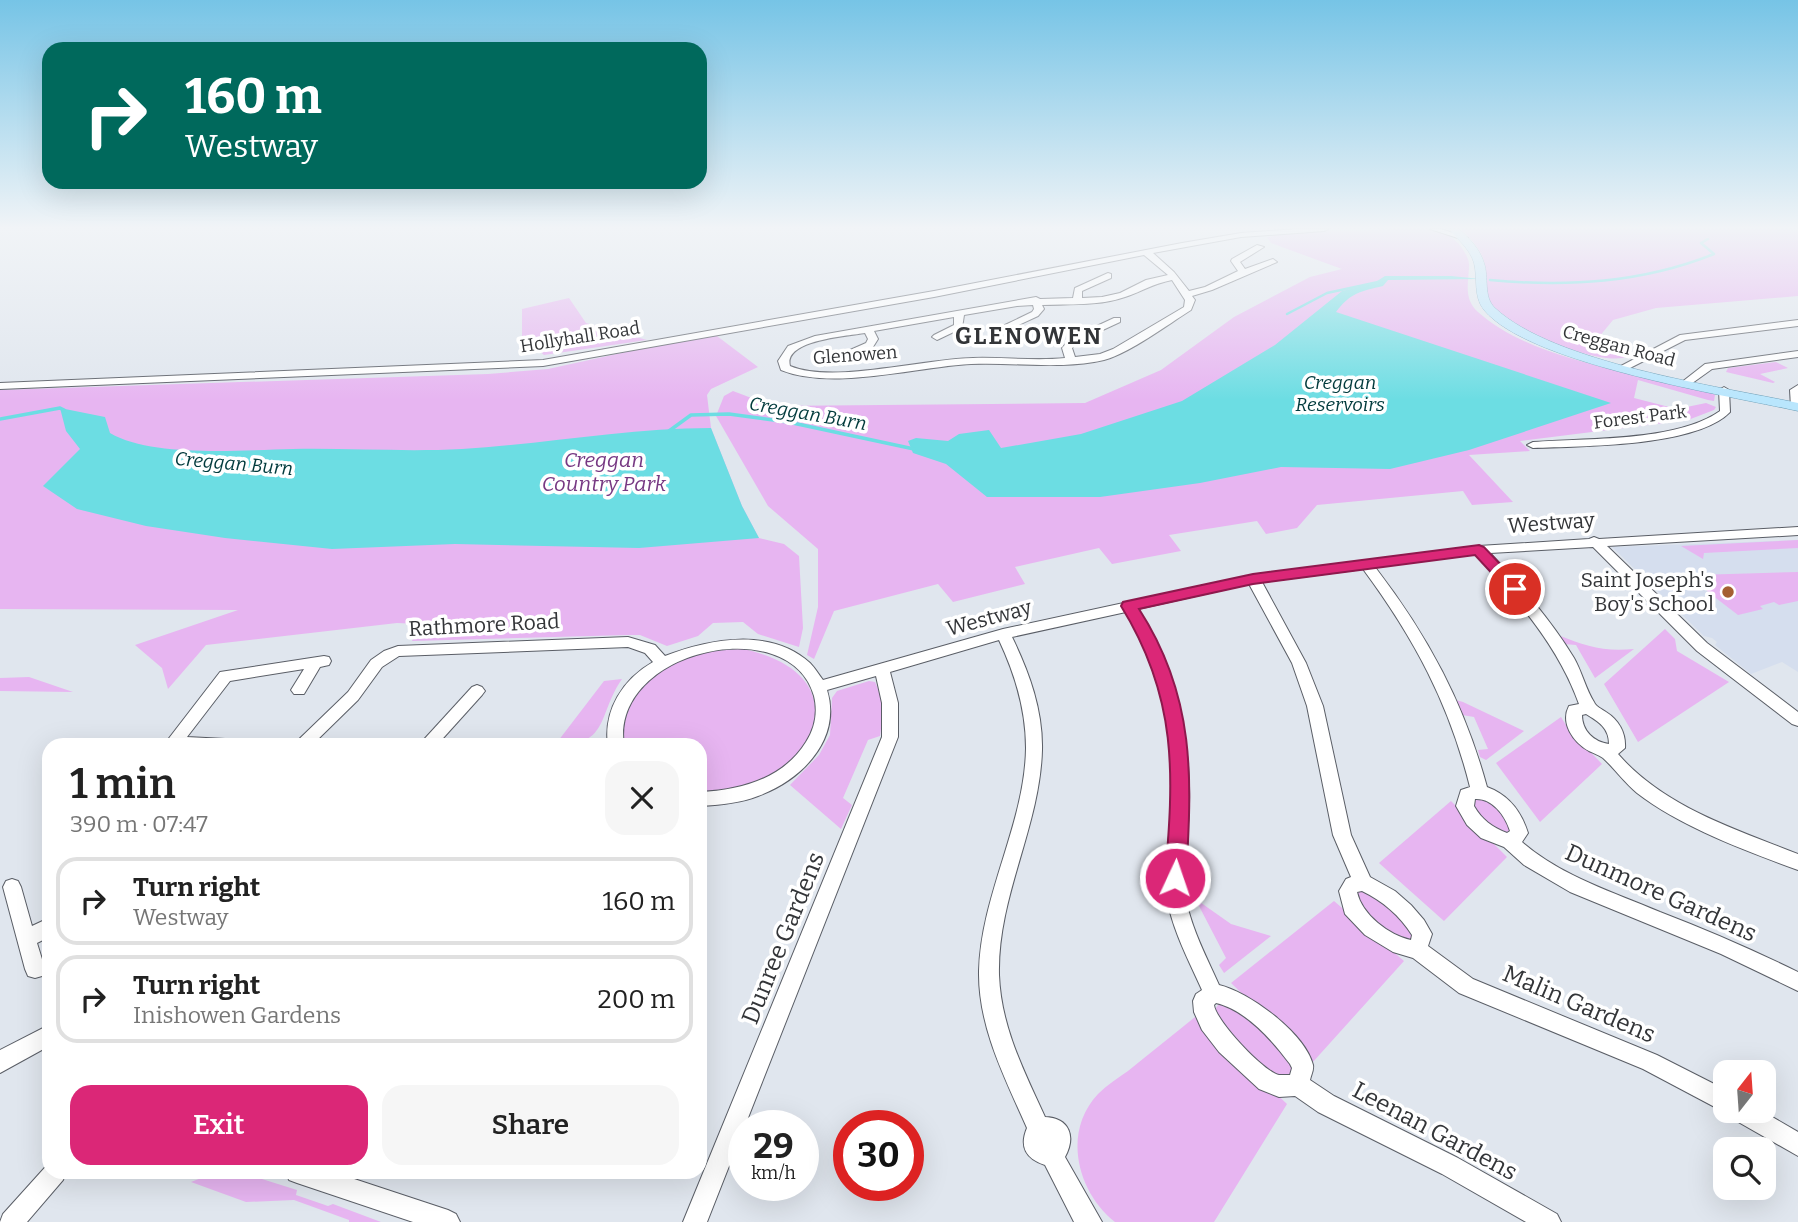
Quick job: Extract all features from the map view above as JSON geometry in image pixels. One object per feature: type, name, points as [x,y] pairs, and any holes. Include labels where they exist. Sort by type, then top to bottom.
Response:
[{"type":"main road","name":"Creggan Road","points":[[1481,286],[1483,300],[1497,317],[1534,340],[1625,367],[1797,407]]},
{"type":"street","name":"Hollyhall Road","points":[[0,386],[543,363],[974,286]]},
{"type":"street","points":[[1077,300],[1077,290],[1086,286]]},
{"type":"street","name":"Glenowen","points":[[1141,286],[1123,295],[1102,300],[1036,300],[798,344],[785,353],[784,366],[800,374],[840,375],[971,361],[1102,357],[1184,312],[1190,300],[1187,294]]},
{"type":"street","points":[[1180,286],[1187,294],[1206,292],[1217,286]]},
{"type":"street","points":[[1008,327],[1035,314],[1039,309],[1036,300]]},
{"type":"street","points":[[937,337],[959,326],[959,314]]},
{"type":"street","points":[[1784,316],[1798,322]]},
{"type":"street","points":[[1071,360],[1067,348],[1074,340],[1117,320]]},
{"type":"street","points":[[1625,367],[1683,337],[1798,322]]},
{"type":"street","points":[[836,360],[870,345],[873,339],[868,330]]},
{"type":"street","points":[[1687,382],[1710,366],[1798,354]]},
{"type":"street","points":[[1797,407],[1794,390],[1798,388]]},
{"type":"street","name":"Forest Park","points":[[1533,445],[1618,440],[1695,428],[1720,418],[1725,412],[1724,390]]},
{"type":"street","name":"Westway","points":[[819,687],[1003,634],[1253,579],[1479,550],[1594,541],[1798,531]]},
{"type":"street","points":[[1594,541],[1702,647],[1798,720]]},
{"type":"street","points":[[1479,550],[1515,589],[1564,654],[1582,687],[1588,708]]},
{"type":"street","points":[[1365,563],[1394,601],[1439,676],[1469,750],[1480,791],[1497,800],[1517,823],[1519,833],[1510,842]]},
{"type":"street","points":[[1253,579],[1299,663],[1315,706],[1342,835],[1363,883],[1375,888],[1416,921],[1422,934],[1417,949]]},
{"type":"street","points":[[1129,606],[1146,634],[1170,694],[1181,761],[1175,890],[1187,931],[1213,993],[1226,994],[1238,1000],[1295,1051],[1303,1067],[1298,1085]]},
{"type":"street","points":[[1003,634],[1019,664],[1028,695],[1034,750],[1031,779],[995,908],[989,977],[994,1020],[1003,1052],[1039,1130],[1034,1144],[1041,1152],[1051,1154],[1082,1213],[1090,1222]]},
{"type":"street","name":"Rathmore Road","points":[[308,738],[353,695],[374,663],[384,655],[398,651],[628,642],[650,649],[662,662]]},
{"type":"street","points":[[612,738],[614,724],[625,698],[644,675],[662,662],[706,646],[753,645],[774,650],[793,659],[808,672],[819,687],[824,705],[823,725],[815,744],[800,763],[780,779],[755,791],[727,798],[707,799]]},
{"type":"street","points":[[177,738],[225,676],[320,662],[299,690]]},
{"type":"street","name":"Dunree Gardens","points":[[695,1222],[890,737],[892,713],[889,690],[881,670]]},
{"type":"street","points":[[433,738],[477,691]]},
{"type":"street","points":[[1607,752],[1617,748],[1618,737],[1610,722],[1588,708],[1574,710],[1574,727],[1588,743],[1607,752],[1620,771],[1678,808],[1798,862]]},
{"type":"street","name":"Dunmore Gardens","points":[[1480,791],[1467,795],[1465,806],[1473,820],[1487,833],[1510,842],[1530,860],[1576,886],[1728,948],[1798,982]]},
{"type":"street","name":"Malin Gardens","points":[[1363,883],[1352,885],[1348,891],[1351,906],[1392,944],[1417,949],[1466,986],[1650,1062],[1713,1095]]},
{"type":"street","points":[[12,887],[35,969]]},
{"type":"street","points":[[27,939],[42,932]]},
{"type":"street","name":"Leenan Gardens","points":[[1213,993],[1203,1001],[1203,1013],[1208,1025],[1267,1081],[1279,1086],[1298,1085],[1326,1104],[1450,1166],[1549,1222]]},
{"type":"street","points":[[0,1062],[42,1039]]},
{"type":"street","points":[[1763,1124],[1798,1144]]},
{"type":"street","points":[[10,1222],[49,1179]]},
{"type":"street","points":[[319,1179],[448,1222]]},
{"type":"shaded area","name":"Saint Joseph's Boy's School","points":[[1798,540],[1798,672],[1782,662],[1751,674],[1715,645],[1717,642],[1704,636],[1612,547]]},
{"type":"green space","points":[[1293,286],[1468,286],[1471,302],[1478,312],[1500,328],[1527,342],[1587,363],[1708,390],[1715,395],[1714,401],[1708,400],[1638,380],[1634,398],[1677,409],[1706,403],[1716,407],[1688,420],[1520,441],[1530,451],[1469,455],[1513,502],[1472,505],[1463,491],[1317,505],[1297,528],[1266,534],[1257,521],[1169,535],[1181,551],[1112,564],[1099,548],[1015,567],[1025,584],[953,602],[938,584],[834,611],[814,659],[807,655],[818,607],[818,549],[768,506],[716,416],[724,396],[733,391],[773,406],[1085,403],[1161,370],[1234,317]]},
{"type":"green space","points":[[1486,286],[1798,286],[1798,296],[1656,308],[1613,320],[1594,343],[1629,356],[1616,358],[1598,357],[1577,351],[1532,333],[1497,311],[1489,301]]},
{"type":"green space","points":[[569,298],[586,323],[647,340],[544,355],[522,337],[522,309]]},
{"type":"green space","name":"Creggan Country Park","points":[[713,333],[758,367],[711,389],[707,395],[711,428],[742,506],[759,538],[784,544],[799,556],[803,628],[799,647],[758,634],[743,622],[713,623],[698,636],[667,646],[640,635],[412,641],[419,624],[397,623],[206,645],[168,689],[162,668],[135,645],[238,610],[0,609],[0,390],[488,374],[548,369]]},
{"type":"green space","points":[[1776,362],[1788,368],[1760,374],[1775,382],[1773,383],[1726,372],[1728,368]]},
{"type":"green space","points":[[1798,540],[1798,548],[1704,553],[1703,559],[1681,546]]},
{"type":"green space","points":[[1798,572],[1798,601],[1779,605],[1774,602],[1760,606],[1763,609],[1738,615],[1708,592],[1696,575]]},
{"type":"green space","points":[[1665,629],[1675,639],[1677,651],[1729,682],[1638,742],[1604,684]]},
{"type":"green space","points":[[1558,635],[1595,647],[1634,649],[1595,678],[1576,645],[1564,644]]},
{"type":"green space","points":[[744,649],[785,664],[808,686],[815,710],[809,736],[792,759],[766,778],[735,789],[707,791],[707,738],[624,738],[623,731],[629,704],[647,681],[671,664],[691,655]]},
{"type":"green space","points":[[29,677],[73,692],[0,691],[0,678]]},
{"type":"green space","points":[[622,679],[594,734],[588,738],[560,738],[604,681]]},
{"type":"green space","points":[[869,681],[875,682],[881,702],[880,736],[868,740],[843,798],[852,805],[841,829],[790,785],[819,755],[830,735],[832,698],[837,691]]},
{"type":"green space","points":[[1456,700],[1524,731],[1486,760],[1480,757],[1478,750],[1488,749],[1474,717],[1462,715]]},
{"type":"green space","points":[[1561,717],[1569,730],[1602,764],[1540,822],[1496,763]]},
{"type":"green space","points":[[1476,798],[1488,801],[1498,808],[1508,823],[1508,832],[1495,831],[1485,823],[1476,813],[1471,801]]},
{"type":"green space","points":[[1451,801],[1507,857],[1444,921],[1379,863]]},
{"type":"green space","points":[[1363,889],[1377,894],[1414,934],[1411,940],[1391,937],[1358,909],[1356,892]]},
{"type":"green space","points":[[1187,893],[1231,924],[1271,936],[1224,973],[1219,965],[1226,958],[1199,906],[1190,905]]},
{"type":"green space","points":[[1334,901],[1404,961],[1312,1063],[1231,983]]},
{"type":"green space","points":[[1219,1004],[1235,1005],[1284,1049],[1296,1075],[1272,1076],[1225,1032],[1215,1009]]},
{"type":"green space","points":[[1195,1017],[1287,1104],[1214,1222],[1115,1222],[1091,1195],[1083,1178],[1079,1161],[1080,1126],[1087,1109],[1101,1091]]},
{"type":"green space","points":[[199,1179],[262,1179],[297,1190],[296,1195],[328,1206],[333,1204],[381,1222],[349,1222],[294,1200],[246,1202],[191,1182]]},
{"type":"water","name":"Creggan Reservoirs","points":[[1362,286],[1383,286],[1351,297],[1336,312],[1611,403],[1469,450],[1390,469],[1281,467],[1200,483],[1100,497],[987,497],[946,464],[913,453],[908,441],[916,438],[948,441],[959,434],[989,430],[1001,448],[1081,434],[1182,401],[1275,345],[1342,291]]},
{"type":"water","points":[[60,408],[105,417],[110,433],[128,441],[198,451],[462,449],[648,431],[711,428],[742,506],[759,538],[639,548],[455,544],[332,549],[225,538],[146,526],[77,509],[43,486],[80,449],[66,431]]},
{"type":"waterway","points":[[1287,314],[1327,293],[1359,286]]},
{"type":"waterway","name":"Creggan Burn","points":[[0,419],[60,408],[64,410]]},
{"type":"waterway","name":"Creggan Burn","points":[[669,431],[691,415],[729,414],[788,422],[914,449]]},
{"type":"place","name":"Saint Joseph's Boy's School","points":[[1728,592]]},
{"type":"district","name":"GLENOWEN","points":[[1029,336]]},
{"type":"route","points":[[1175,878],[1181,805],[1181,761],[1176,725],[1160,663],[1129,606],[1253,579],[1479,550],[1515,589]]}]
